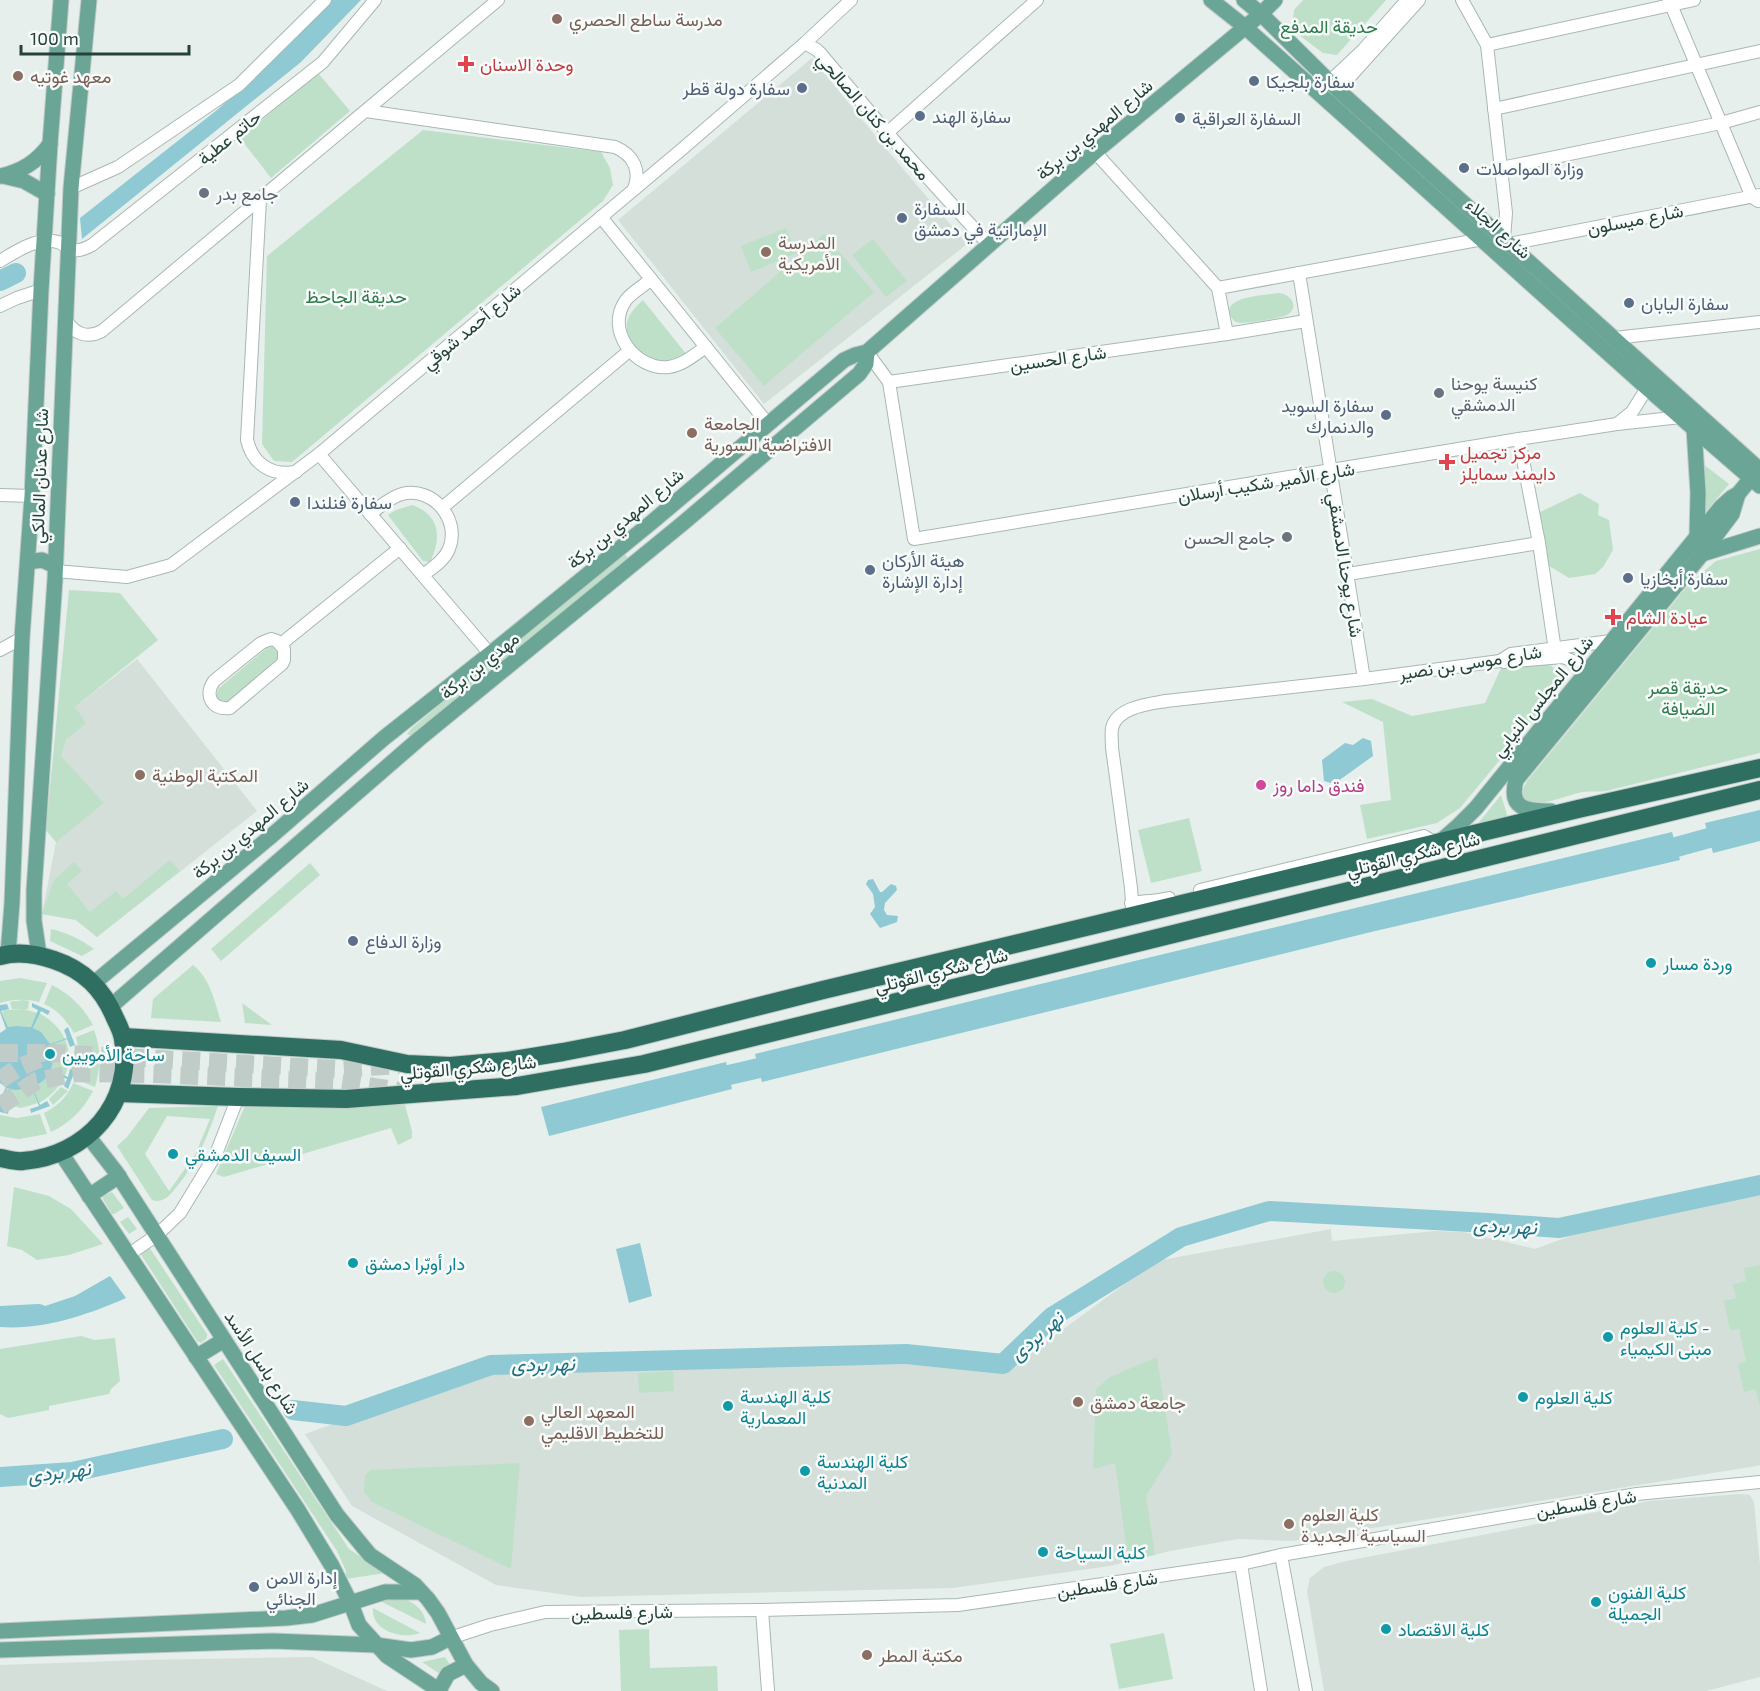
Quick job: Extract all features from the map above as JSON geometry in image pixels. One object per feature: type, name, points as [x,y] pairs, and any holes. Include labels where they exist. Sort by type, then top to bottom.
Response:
[{"type":"highway","name":"شارع شكري القوتلي","points":[[123,1037],[341,1050],[407,1064],[450,1066],[507,1062],[626,1040],[1132,910],[1437,844],[1569,811],[1760,768]]},
{"type":"highway","name":"شارع شكري القوتلي","points":[[118,1093],[346,1099],[517,1086],[644,1064],[1760,790]]},
{"type":"highway","points":[[0,1158],[21,1161],[61,1153],[88,1136],[106,1117],[118,1093],[125,1065],[123,1037],[110,1007],[94,983],[69,965],[39,954],[4,955]]},
{"type":"main road","name":"شارع عدنان المالكي","points":[[4,955],[32,496],[41,290],[61,0]]},
{"type":"main road","name":"شارع عدنان المالكي","points":[[39,954],[34,921],[34,890],[55,572],[71,188],[89,0]]},
{"type":"main road","name":"شارع الجلاء","points":[[1211,0],[1245,27],[1647,388],[1694,428],[1758,474]]},
{"type":"main road","name":"شارع الجلاء","points":[[1244,0],[1334,86],[1614,338],[1758,474]]},
{"type":"main road","name":"شارع المهدي بن بركة","points":[[94,983],[269,838],[384,738],[652,522],[844,360],[867,352],[1095,152],[1275,0]]},
{"type":"main road","points":[[1,176],[31,164],[50,144]]},
{"type":"main road","points":[[1,176],[24,181],[47,194]]},
{"type":"main road","name":"مهدي بن بركة","points":[[110,1007],[419,739],[682,524],[859,374],[866,364],[867,352]]},
{"type":"main road","points":[[1694,428],[1697,471],[1697,536]]},
{"type":"main road","points":[[1738,494],[1758,474]]},
{"type":"main road","name":"شارع المجلس النيابي","points":[[1437,844],[1476,808],[1720,507],[1738,494]]},
{"type":"main road","name":"شارع المجلس النيابي","points":[[1569,811],[1525,809],[1514,797],[1516,780],[1702,554],[1732,514],[1738,494]]},
{"type":"main road","points":[[670,507],[678,514],[682,524]]},
{"type":"main road","points":[[652,522],[655,531],[664,538]]},
{"type":"main road","points":[[1702,554],[1760,536]]},
{"type":"main road","points":[[42,560],[55,572],[51,582],[40,584],[30,581],[27,569],[42,560]]},
{"type":"main road","points":[[132,952],[151,971]]},
{"type":"main road","name":"شارع باسل الأسد","points":[[88,1136],[118,1176],[337,1515],[370,1555],[415,1585],[438,1613],[466,1665],[481,1683],[492,1691]]},
{"type":"main road","points":[[61,1153],[298,1510],[332,1566],[359,1625],[387,1656],[440,1691],[448,1674],[466,1665]]},
{"type":"main road","points":[[89,1196],[118,1176]]},
{"type":"main road","points":[[196,1357],[224,1340]]},
{"type":"main road","points":[[0,1631],[286,1618],[312,1615],[386,1592],[421,1592]]},
{"type":"main road","points":[[0,1650],[273,1641],[376,1645],[411,1650],[432,1647],[450,1638]]},
{"type":"street","name":"حاتم عطية","points":[[71,188],[118,167],[239,85],[325,0]]},
{"type":"street","name":"حاتم عطية","points":[[68,249],[80,251],[92,245],[323,62],[375,0]]},
{"type":"street","points":[[65,318],[78,333],[94,335],[102,331],[498,0]]},
{"type":"street","name":"شارع أحمد شوقي","points":[[55,572],[127,577],[171,565],[319,454],[805,44],[851,0]]},
{"type":"street","points":[[887,133],[1037,0]]},
{"type":"street","points":[[1334,86],[1407,0]]},
{"type":"street","points":[[1334,86],[1419,0]]},
{"type":"street","points":[[1462,0],[1487,45],[1506,213],[1507,242]]},
{"type":"street","points":[[1487,45],[1670,2],[1694,0]]},
{"type":"street","points":[[1670,2],[1721,123],[1757,198]]},
{"type":"street","name":"محمد بن كنان الصالحي","points":[[805,44],[821,54],[887,133],[989,245]]},
{"type":"street","points":[[1494,109],[1760,51]]},
{"type":"street","points":[[366,111],[615,147],[627,153],[635,164],[637,177],[634,189]]},
{"type":"street","points":[[1501,168],[1721,123],[1760,112]]},
{"type":"street","points":[[1095,152],[1218,288],[1227,334]]},
{"type":"street","name":"شارع ميسلون","points":[[1507,242],[1757,198]]},
{"type":"street","points":[[260,199],[247,440],[254,458],[269,470],[278,473],[297,472]]},
{"type":"street","points":[[601,217],[768,424]]},
{"type":"street","points":[[1218,288],[1483,239]]},
{"type":"street","points":[[0,261],[30,245],[44,242],[57,242],[68,249]]},
{"type":"street","name":"شارع يوحنا الدمشقي","points":[[1299,273],[1364,679]]},
{"type":"street","points":[[651,279],[626,300],[620,314],[619,324],[622,338],[629,351],[640,361],[658,367],[685,362],[706,347]]},
{"type":"street","points":[[0,306],[41,290]]},
{"type":"street","name":"شارع الحسين","points":[[890,382],[1306,321]]},
{"type":"street","points":[[1614,338],[1760,322]]},
{"type":"street","points":[[443,507],[629,351]]},
{"type":"street","points":[[867,352],[890,382]]},
{"type":"street","name":"شارع الأمير شكيب أرسلان","points":[[890,382],[914,539],[1617,424],[1682,417]]},
{"type":"street","points":[[1617,424],[1632,412],[1647,388]]},
{"type":"street","points":[[1520,440],[1539,543],[1555,653],[1575,662],[1583,676]]},
{"type":"street","points":[[319,454],[490,654]]},
{"type":"street","points":[[370,514],[402,494],[416,493],[430,498],[443,507],[449,519],[452,535],[449,548],[443,558],[423,575]]},
{"type":"street","points":[[0,495],[32,496]]},
{"type":"street","points":[[1348,574],[1539,543]]},
{"type":"street","points":[[281,644],[399,549]]},
{"type":"street","points":[[0,650],[22,638]]},
{"type":"street","points":[[271,639],[281,644],[285,654],[282,664],[236,704],[223,709],[211,701],[210,687],[214,681],[261,642],[271,639]]},
{"type":"street","name":"شارع موسى بن نصير","points":[[1132,910],[1112,748],[1112,726],[1122,714],[1140,706],[1166,701],[1500,661],[1511,654],[1555,653],[1611,641]]},
{"type":"street","points":[[128,1255],[180,1213],[216,1154],[238,1097]]},
{"type":"street","name":"شارع فلسطين","points":[[450,1638],[490,1625],[545,1612],[958,1605],[1241,1564],[1281,1555],[1637,1494],[1760,1482]]},
{"type":"street","points":[[1281,1555],[1306,1691]]},
{"type":"street","points":[[1241,1564],[1261,1691]]},
{"type":"street","points":[[762,1610],[768,1691]]},
{"type":"shaded area","name":"المدرسة الأمريكية","points":[[812,58],[967,244],[764,404],[618,220]]},
{"type":"shaded area","name":"المكتبة الوطنية","points":[[137,659],[257,811],[97,937],[76,920],[42,914],[56,842],[46,830],[57,721]]},
{"type":"shaded area","name":"جامعة دمشق","points":[[1760,1188],[1760,1465],[1750,1467],[1293,1541],[1238,1539],[1170,1551],[1110,1566],[953,1588],[581,1597],[496,1585],[352,1506],[305,1434],[488,1369],[1016,1364],[1156,1261],[1331,1229],[1332,1241],[1435,1231],[1464,1232],[1535,1249],[1600,1225]]},
{"type":"shaded area","points":[[1750,1495],[1754,1502],[1760,1565],[1760,1677],[1706,1691],[1324,1691],[1307,1591],[1310,1578],[1324,1567],[1649,1501]]},
{"type":"shaded area","points":[[312,1657],[387,1691],[0,1691],[0,1665]]},
{"type":"green space","name":"حديقة المدفع","points":[[1303,0],[1386,0],[1337,55],[1323,53],[1299,35],[1293,21],[1294,10]]},
{"type":"green space","points":[[318,73],[350,111],[271,178],[240,138]]},
{"type":"green space","name":"حديقة الجاحظ","points":[[423,130],[601,152],[610,168],[613,185],[603,201],[292,462],[274,461],[262,444],[267,256]]},
{"type":"green space","points":[[786,228],[797,253],[751,272],[741,246]]},
{"type":"green space","points":[[824,234],[874,292],[764,386],[715,328]]},
{"type":"green space","points":[[873,239],[907,281],[886,297],[852,255]]},
{"type":"green space","points":[[1279,293],[1292,301],[1293,308],[1287,315],[1240,323],[1230,315],[1229,309],[1239,300]]},
{"type":"green space","points":[[643,300],[687,355],[677,360],[660,363],[641,354],[631,343],[627,323],[631,313]]},
{"type":"green space","points":[[1703,464],[1729,484],[1704,514]]},
{"type":"green space","points":[[1580,493],[1599,504],[1598,515],[1609,520],[1613,550],[1603,567],[1595,574],[1569,578],[1546,564],[1538,513]]},
{"type":"green space","points":[[412,505],[428,515],[436,528],[436,544],[430,562],[423,561],[388,515]]},
{"type":"green space","name":"حديقة قصر الضيافة","points":[[1760,549],[1760,753],[1606,791],[1583,792],[1552,801],[1535,803],[1524,798],[1522,792],[1527,781],[1689,584],[1716,561]]},
{"type":"green space","points":[[622,551],[629,559],[412,736],[407,734],[412,728]]},
{"type":"green space","points":[[69,590],[120,593],[158,640],[75,707],[86,723],[66,740],[61,756],[104,803],[56,842],[46,830]]},
{"type":"green space","points":[[274,646],[278,651],[278,661],[224,705],[217,698],[219,688],[268,647]]},
{"type":"green space","points":[[1544,660],[1567,679],[1460,808],[1437,823],[1367,839],[1360,805],[1391,800],[1383,722],[1342,702],[1372,699],[1412,716],[1485,703],[1502,666]]},
{"type":"green space","points":[[1501,795],[1508,818],[1476,826]]},
{"type":"green space","points":[[1189,818],[1202,871],[1151,883],[1138,830]]},
{"type":"green space","points":[[170,860],[180,871],[97,937],[76,920],[42,914],[54,880],[74,862],[82,871],[67,884],[90,912],[116,891],[123,899]]},
{"type":"green space","points":[[310,863],[320,875],[221,961],[211,949]]},
{"type":"green space","points":[[51,929],[74,937],[94,949],[82,956],[50,941]]},
{"type":"green space","points":[[193,965],[208,983],[221,1022],[151,1018],[153,999]]},
{"type":"green space","points":[[20,978],[47,983],[39,1002],[20,1000],[0,1003],[0,981]]},
{"type":"green space","points":[[52,985],[76,1002],[93,1025],[74,1033],[61,1016],[44,1004]]},
{"type":"green space","points":[[29,1001],[28,1009],[12,1009],[10,1002]]},
{"type":"green space","points":[[242,1003],[272,1025],[245,1023]]},
{"type":"green space","points":[[24,1009],[37,1013],[31,1027],[8,1028],[2,1012]]},
{"type":"green space","points":[[39,1013],[55,1025],[65,1039],[69,1057],[65,1076],[51,1070],[53,1057],[50,1045],[33,1028]]},
{"type":"green space","points":[[94,1030],[99,1058],[95,1087],[75,1079],[80,1057],[76,1037]]},
{"type":"green space","points":[[50,1071],[65,1077],[54,1092],[39,1103],[33,1088]]},
{"type":"green space","points":[[73,1083],[93,1091],[75,1115],[51,1132],[44,1113],[62,1101]]},
{"type":"green space","points":[[61,1087],[68,1091],[53,1105],[49,1099]]},
{"type":"green space","points":[[7,1088],[32,1088],[38,1103],[21,1108],[1,1103]]},
{"type":"green space","points":[[247,1101],[405,1105],[412,1138],[398,1145],[391,1128],[224,1177],[216,1174]]},
{"type":"green space","points":[[218,1106],[191,1167],[173,1192],[160,1201],[152,1200],[117,1146],[127,1137],[149,1108]],"holes":[[[167,1116],[210,1119],[195,1155],[169,1191],[145,1154]]]},
{"type":"green space","points":[[40,1114],[47,1134],[19,1139],[0,1136],[0,1115],[17,1118]]},
{"type":"green space","points":[[14,1187],[49,1196],[71,1209],[103,1244],[69,1255],[37,1260],[22,1250],[7,1246]]},
{"type":"green space","points":[[112,1192],[124,1208],[114,1214],[103,1199],[103,1196]]},
{"type":"green space","points":[[128,1217],[137,1229],[129,1234],[120,1222]]},
{"type":"green space","points":[[149,1247],[207,1334],[207,1338],[201,1343],[197,1341],[140,1253]]},
{"type":"green space","points":[[1760,1265],[1759,1404],[1756,1389],[1744,1392],[1738,1364],[1746,1361],[1739,1329],[1730,1330],[1724,1301],[1736,1298],[1733,1284],[1746,1281],[1744,1268]]},
{"type":"green space","points":[[1334,1271],[1342,1274],[1345,1282],[1342,1290],[1334,1293],[1326,1290],[1323,1282],[1326,1274]]},
{"type":"green space","points":[[81,1336],[95,1340],[115,1338],[120,1381],[109,1394],[49,1406],[49,1410],[8,1418],[0,1414],[0,1349]]},
{"type":"green space","points":[[1157,1357],[1172,1454],[1146,1496],[1155,1555],[1128,1560],[1115,1463],[1093,1469],[1096,1389],[1110,1377]]},
{"type":"green space","points":[[223,1359],[349,1549],[385,1573],[346,1579],[346,1571],[337,1551],[214,1365]]},
{"type":"green space","points":[[673,1371],[674,1391],[639,1393],[638,1373]]},
{"type":"green space","points":[[520,1463],[511,1569],[372,1502],[364,1492],[365,1476],[370,1470]]},
{"type":"green space","points":[[400,1598],[418,1607],[426,1624],[378,1600]]},
{"type":"green space","points":[[373,1608],[420,1633],[405,1635],[389,1632],[377,1623]]},
{"type":"green space","points":[[649,1629],[650,1668],[717,1666],[718,1691],[621,1691],[619,1630]]},
{"type":"green space","points":[[1164,1633],[1173,1679],[1119,1689],[1110,1644]]},
{"type":"green space","points":[[445,1657],[450,1665],[440,1674],[422,1662]]},
{"type":"water","points":[[332,0],[361,0],[301,62],[82,239],[80,218],[217,110],[287,47]]},
{"type":"water","points":[[1363,738],[1371,741],[1373,756],[1334,784],[1324,781],[1322,760],[1345,743],[1353,745]]},
{"type":"water","points":[[1760,810],[1760,841],[1713,853],[1705,823]]},
{"type":"water","points":[[1672,832],[1680,860],[1371,932],[762,1082],[755,1054]]},
{"type":"water","points":[[873,879],[880,892],[891,884],[896,886],[897,890],[885,903],[884,910],[887,915],[898,916],[897,922],[880,928],[870,914],[875,907],[873,894],[866,884],[868,880]]},
{"type":"water","points":[[32,1003],[50,1011],[48,1015],[41,1011],[33,1028],[41,1032],[50,1044],[67,1038],[64,1030],[68,1027],[75,1045],[70,1047],[67,1039],[50,1045],[53,1061],[51,1070],[68,1077],[70,1069],[75,1070],[68,1089],[64,1086],[67,1079],[51,1071],[33,1088],[40,1105],[47,1101],[50,1106],[31,1113],[30,1109],[39,1106],[32,1088],[15,1090],[7,1088],[0,1105],[6,1087],[0,1083],[0,1033],[6,1029],[0,1012],[0,1005],[7,1004],[9,1009],[1,1011],[8,1027],[31,1027],[38,1010],[32,1007]]},
{"type":"water","points":[[726,1062],[732,1089],[549,1136],[541,1107]]},
{"type":"water","points":[[0,1105],[9,1108],[8,1114],[0,1112]]},
{"type":"water","points":[[640,1243],[652,1296],[629,1303],[616,1249]]},
{"type":"water","points":[[110,1276],[126,1298],[49,1324],[0,1327],[0,1316],[15,1316],[75,1296]]},
{"type":"waterway","points":[[0,281],[16,273]]},
{"type":"waterway","name":"نهر بردى","points":[[1651,854],[1760,824]]},
{"type":"waterway","name":"نهر بردى","points":[[703,1081],[785,1062]]},
{"type":"waterway","name":"نهر بردى","points":[[293,1410],[346,1416],[491,1365],[906,1354],[1003,1364],[1052,1317],[1181,1237],[1269,1211],[1559,1228],[1760,1185]]},
{"type":"waterway","name":"نهر بردى","points":[[0,1316],[39,1314]]},
{"type":"waterway","name":"نهر بردى","points":[[0,1477],[72,1472],[223,1439]]},
{"type":"tunnel","points":[[0,1053],[45,1053]]},
{"type":"tunnel","points":[[0,1080],[18,1068],[53,1053],[336,1069],[399,1065]]},
{"type":"tunnel","points":[[0,1106],[36,1081],[77,1073],[341,1082],[400,1091]]},
{"type":"place","name":"مدرسة ساطع الحصري","points":[[557,19]]},
{"type":"place","name":"وحدة الاسنان","points":[[466,64]]},
{"type":"place","name":"معهد غوتيه","points":[[18,76]]},
{"type":"place","name":"سفارة بلجيكا","points":[[1254,81]]},
{"type":"place","name":"سفارة دولة قطر","points":[[802,88]]},
{"type":"place","name":"سفارة الهند","points":[[920,116]]},
{"type":"place","name":"السفارة العراقية","points":[[1180,118]]},
{"type":"place","name":"وزارة المواصلات","points":[[1464,168]]},
{"type":"place","name":"جامع بدر","points":[[204,193]]},
{"type":"place","name":"السفارة الإماراتية في دمشق","points":[[902,218]]},
{"type":"place","name":"المدرسة الأمريكية","points":[[766,252]]},
{"type":"place","name":"سفارة اليابان","points":[[1629,303]]},
{"type":"place","name":"كنيسة يوحنا الدمشقي","points":[[1439,393]]},
{"type":"place","name":"سفارة السويد والدنمارك","points":[[1386,415]]},
{"type":"place","name":"الجامعة الافتراضية السورية","points":[[692,433]]},
{"type":"place","name":"مركز تجميل دايمند سمايلز","points":[[1447,462]]},
{"type":"place","name":"سفارة فنلندا","points":[[295,502]]},
{"type":"place","name":"جامع الحسن","points":[[1287,537]]},
{"type":"place","name":"هيئة الأركان إدارة الإشارة","points":[[870,570]]},
{"type":"place","name":"سفارة أبخازيا","points":[[1628,578]]},
{"type":"place","name":"عيادة الشام","points":[[1613,617]]},
{"type":"place","name":"المكتبة الوطنية","points":[[140,775]]},
{"type":"place","name":"فندق داما روز","points":[[1261,785]]},
{"type":"place","name":"وزارة الدفاع","points":[[353,941]]},
{"type":"place","name":"وردة مسار","points":[[1651,963]]},
{"type":"place","name":"ساحة الأمويين","points":[[50,1054]]},
{"type":"place","name":"السيف الدمشقي","points":[[173,1154]]},
{"type":"place","name":"دار أوبّرا دمشق","points":[[353,1263]]},
{"type":"place","name":"كلية العلوم - مبنى الكيمياء","points":[[1608,1337]]},
{"type":"place","name":"كلية العلوم","points":[[1523,1397]]},
{"type":"place","name":"جامعة دمشق","points":[[1078,1402]]},
{"type":"place","name":"كلية الهندسة المعمارية","points":[[728,1406]]},
{"type":"place","name":"المعهد العالي للتخطيط الاقليمي","points":[[529,1421]]},
{"type":"place","name":"كلية الهندسة المدنية","points":[[805,1471]]},
{"type":"place","name":"كلية العلوم السياسية الجديدة","points":[[1289,1524]]},
{"type":"place","name":"كلية السياحة","points":[[1043,1552]]},
{"type":"place","name":"إدارة الامن الجنائي","points":[[254,1587]]},
{"type":"place","name":"كلية الفنون الجميلة","points":[[1596,1602]]},
{"type":"place","name":"كلية الاقتصاد","points":[[1386,1629]]},
{"type":"place","name":"مكتبة المطر","points":[[867,1655]]}]
